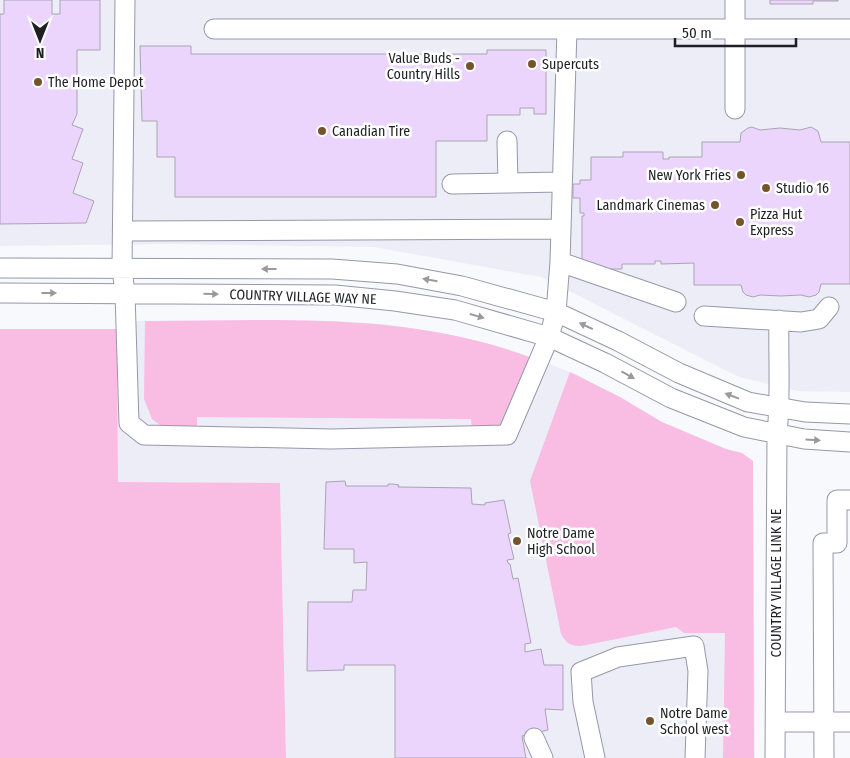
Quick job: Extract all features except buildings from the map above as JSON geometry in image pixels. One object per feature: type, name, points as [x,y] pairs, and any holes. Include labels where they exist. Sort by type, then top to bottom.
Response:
[{"type":"street","points":[[125,0],[122,269],[125,293],[129,422],[144,435],[331,439],[507,436],[549,337],[556,312],[560,262],[566,29]]},
{"type":"street","points":[[735,0],[735,110]]},
{"type":"street","points":[[214,29],[850,29]]},
{"type":"street","points":[[507,141],[508,183]]},
{"type":"street","points":[[452,184],[561,182]]},
{"type":"street","points":[[123,231],[561,229]]},
{"type":"street","points":[[560,262],[676,302]]},
{"type":"street","name":"COUNTRY VILLAGE WAY NE","points":[[0,268],[332,269],[397,274],[462,286],[556,312],[618,341],[679,373],[748,402],[805,412],[850,414]]},
{"type":"street","name":"COUNTRY VILLAGE WAY NE","points":[[0,293],[335,295],[455,310],[549,337],[605,363],[670,398],[744,427],[804,439],[850,442]]},
{"type":"street","points":[[704,316],[801,322],[819,319],[829,307]]},
{"type":"street","name":"COUNTRY VILLAGE LINK NE","points":[[775,758],[779,320]]},
{"type":"street","points":[[824,758],[823,544],[837,543],[837,500],[850,500]]},
{"type":"street","points":[[595,758],[583,702],[581,672],[618,657],[694,646],[698,671],[695,758]]},
{"type":"street","points":[[775,722],[850,722]]},
{"type":"street","points":[[534,738],[543,758]]},
{"type":"shaded area","points":[[0,0],[850,0],[850,392],[797,391],[739,377],[541,277],[374,247],[173,244],[0,246]]},
{"type":"shaded area","points":[[291,320],[389,326],[437,332],[485,343],[532,358],[510,416],[498,426],[472,432],[471,419],[197,417],[197,428],[167,428],[152,419],[144,399],[145,321]]},
{"type":"shaded area","name":"Notre Dame High School","points":[[117,321],[333,321],[382,324],[432,331],[517,352],[578,375],[662,422],[726,449],[742,453],[753,461],[755,758],[286,758],[280,483],[118,482]]},
{"type":"shaded area","points":[[0,329],[117,329],[118,482],[280,483],[286,758],[0,758]]},
{"type":"shaded area","points":[[570,372],[620,397],[662,422],[726,449],[742,453],[753,461],[754,758],[723,758],[725,633],[684,633],[676,627],[581,646],[569,644],[561,634],[530,481]]},
{"type":"place","name":"Supercuts","points":[[532,64]]},
{"type":"place","name":"Value Buds - Country Hills","points":[[470,66]]},
{"type":"place","name":"The Home Depot","points":[[38,82]]},
{"type":"place","name":"Canadian Tire","points":[[322,131]]},
{"type":"place","name":"New York Fries","points":[[741,175]]},
{"type":"place","name":"Studio 16","points":[[766,188]]},
{"type":"place","name":"Landmark Cinemas","points":[[715,205]]},
{"type":"place","name":"Pizza Hut Express","points":[[740,222]]},
{"type":"place","name":"Notre Dame High School","points":[[517,541]]},
{"type":"place","name":"Notre Dame School west","points":[[650,721]]}]
